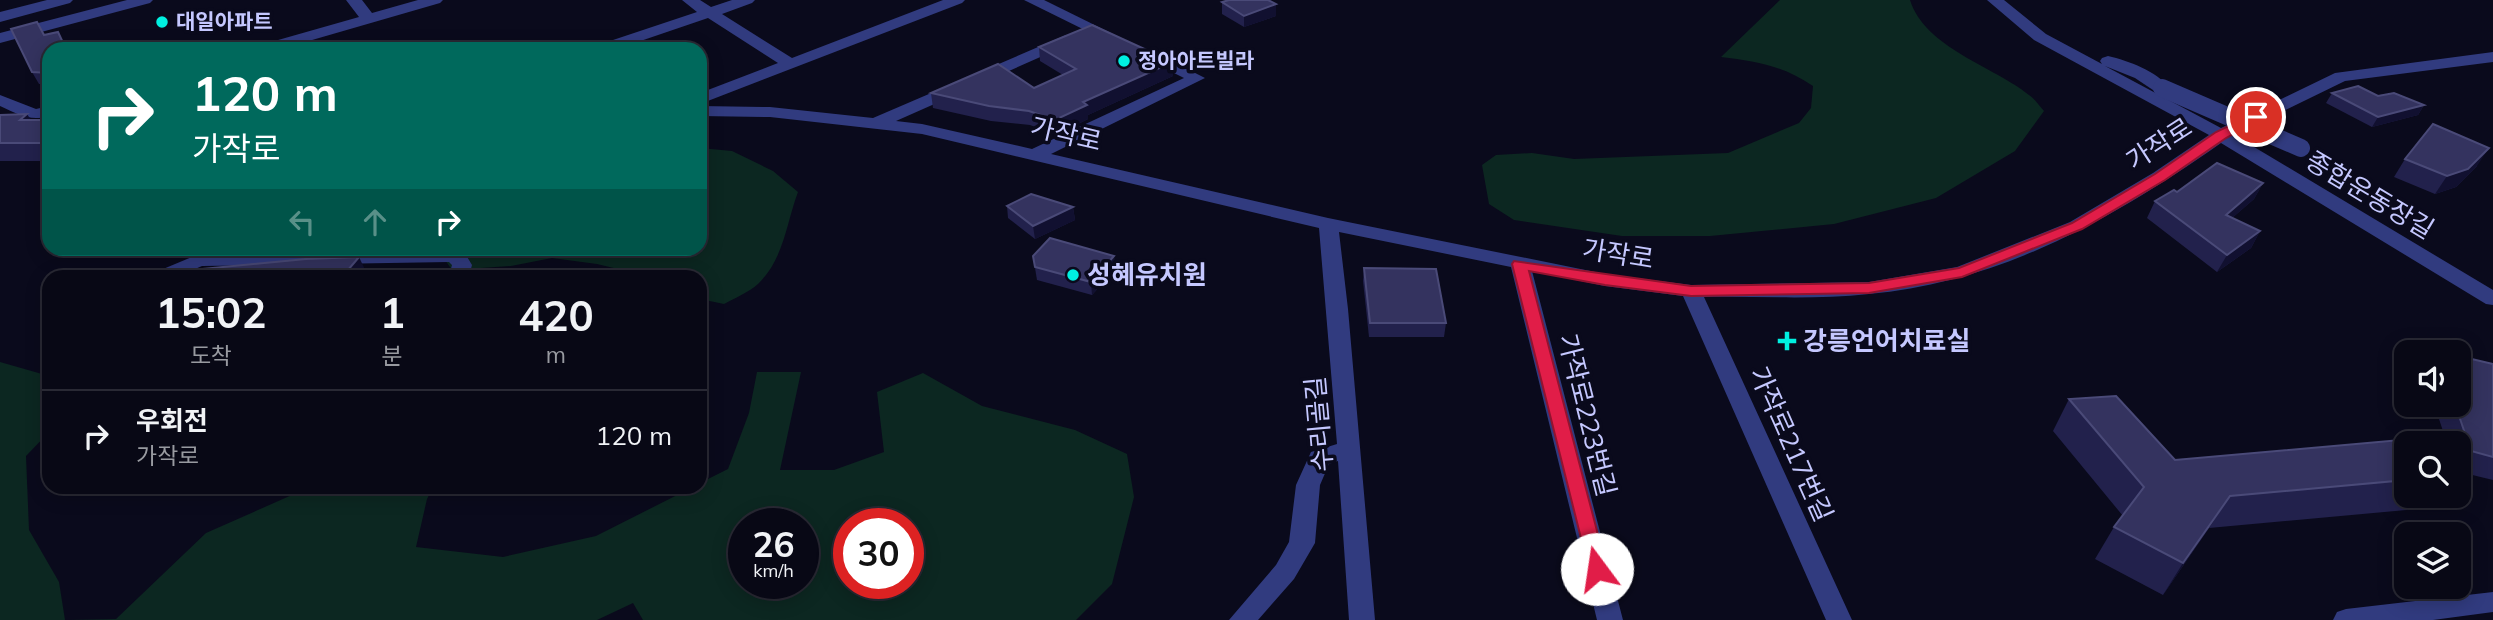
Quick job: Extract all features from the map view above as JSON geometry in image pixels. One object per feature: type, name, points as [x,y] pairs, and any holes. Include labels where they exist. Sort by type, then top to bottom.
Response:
[{"type":"street","points":[[0,18],[65,0]]},
{"type":"street","points":[[0,37],[145,0]]},
{"type":"street","points":[[354,0],[369,19]]},
{"type":"street","points":[[288,42],[435,0]]},
{"type":"street","points":[[690,0],[790,64]]},
{"type":"street","points":[[622,42],[747,0]]},
{"type":"street","points":[[1032,0],[1197,78],[1036,154]]},
{"type":"street","name":"종합운동장길","points":[[1994,0],[2040,37],[2221,135],[2493,299]]},
{"type":"street","points":[[2017,0],[2012,4],[2054,37],[2141,74],[2162,88],[2301,148]]},
{"type":"street","points":[[707,96],[947,2]]},
{"type":"street","points":[[875,124],[1094,28]]},
{"type":"street","name":"가작로","points":[[707,111],[770,112],[922,129],[1328,224],[1605,280],[1691,291],[1869,288],[1962,272],[2077,226],[2160,177],[2221,135],[2274,107],[2341,77],[2493,57]]},
{"type":"street","points":[[0,100],[42,113]]},
{"type":"street","points":[[0,116],[42,114]]},
{"type":"street","name":"수리골길","points":[[1328,224],[1362,620]]},
{"type":"street","points":[[176,270],[198,260],[308,256]]},
{"type":"street","points":[[451,256],[459,259],[461,270]]},
{"type":"street","name":"가작로223번길","points":[[1520,264],[1610,620]]},
{"type":"street","name":"가작로217번길","points":[[1691,291],[1839,620]]},
{"type":"street","points":[[1242,620],[1285,572],[1302,543],[1308,485],[1319,458],[1349,449]]},
{"type":"street","points":[[2346,620],[2493,602]]},
{"type":"green space","points":[[1780,0],[1910,0],[1918,17],[1945,44],[2015,85],[2044,111],[2015,151],[1936,198],[1834,224],[1710,236],[1622,236],[1514,220],[1489,204],[1482,165],[1496,155],[1532,153],[1574,159],[1728,153],[1799,123],[1811,108],[1813,86],[1769,65],[1721,57]]},
{"type":"green space","points":[[707,149],[732,151],[773,171],[798,192],[774,264],[758,284],[724,304],[707,300],[707,270],[622,270],[552,258],[511,266],[452,270],[442,256],[707,256]]},
{"type":"green space","points":[[0,362],[42,374],[42,439],[26,456],[29,530],[59,582],[65,620],[0,620]]},
{"type":"green space","points":[[757,372],[801,372],[780,470],[834,470],[884,452],[877,392],[923,373],[982,406],[1075,430],[1127,454],[1134,497],[1112,584],[1076,620],[643,620],[633,603],[597,620],[68,620],[116,619],[206,533],[294,494],[430,494],[416,547],[503,557],[596,536],[679,494],[707,494],[707,480],[728,469],[749,413]]},
{"type":"building","points":[[1268,0],[1276,4],[1244,16],[1222,2]]},
{"type":"building","points":[[37,22],[44,35],[58,32],[63,42],[42,42],[42,73],[32,72],[11,29]]},
{"type":"building","points":[[1092,25],[1173,62],[1083,102],[1087,105],[1055,120],[1029,111],[989,106],[931,93],[998,64],[1034,88],[1076,69],[1039,47]]},
{"type":"building","points":[[2358,86],[2378,96],[2394,93],[2424,105],[2378,117],[2332,93]]},
{"type":"building","points":[[27,114],[20,120],[42,120],[42,143],[0,143],[0,115]]},
{"type":"building","points":[[2433,124],[2489,148],[2468,169],[2447,176],[2405,159]]},
{"type":"building","points":[[2217,163],[2263,183],[2226,215],[2260,231],[2227,255],[2155,201],[2174,190],[2177,192]]},
{"type":"building","points":[[1031,194],[1073,207],[1033,226],[1007,206]]},
{"type":"building","points":[[1050,238],[1114,256],[1091,282],[1035,267],[1033,256]]},
{"type":"building","points":[[359,257],[348,270],[193,270],[306,259]]},
{"type":"building","points":[[1364,268],[1436,269],[1446,323],[1370,323]]},
{"type":"building","points":[[2471,359],[2493,364],[2493,457],[2471,451],[2471,431],[2464,431],[2459,417],[2471,417]]},
{"type":"building","points":[[2116,396],[2175,460],[2394,441],[2394,481],[2230,496],[2183,563],[2114,527],[2144,487],[2069,399]]},
{"type":"place","name":"대일아파트","points":[[162,22]]},
{"type":"place","name":"정아아트빌라","points":[[1124,61]]},
{"type":"place","name":"성혜유치원","points":[[1073,275]]},
{"type":"place","name":"강릉언어치료실","points":[[1787,341]]},
{"type":"route","points":[[1597,569],[1520,264],[1605,280],[1691,291],[1869,288],[1962,272],[2077,226],[2160,177],[2221,135],[2256,117]]}]
